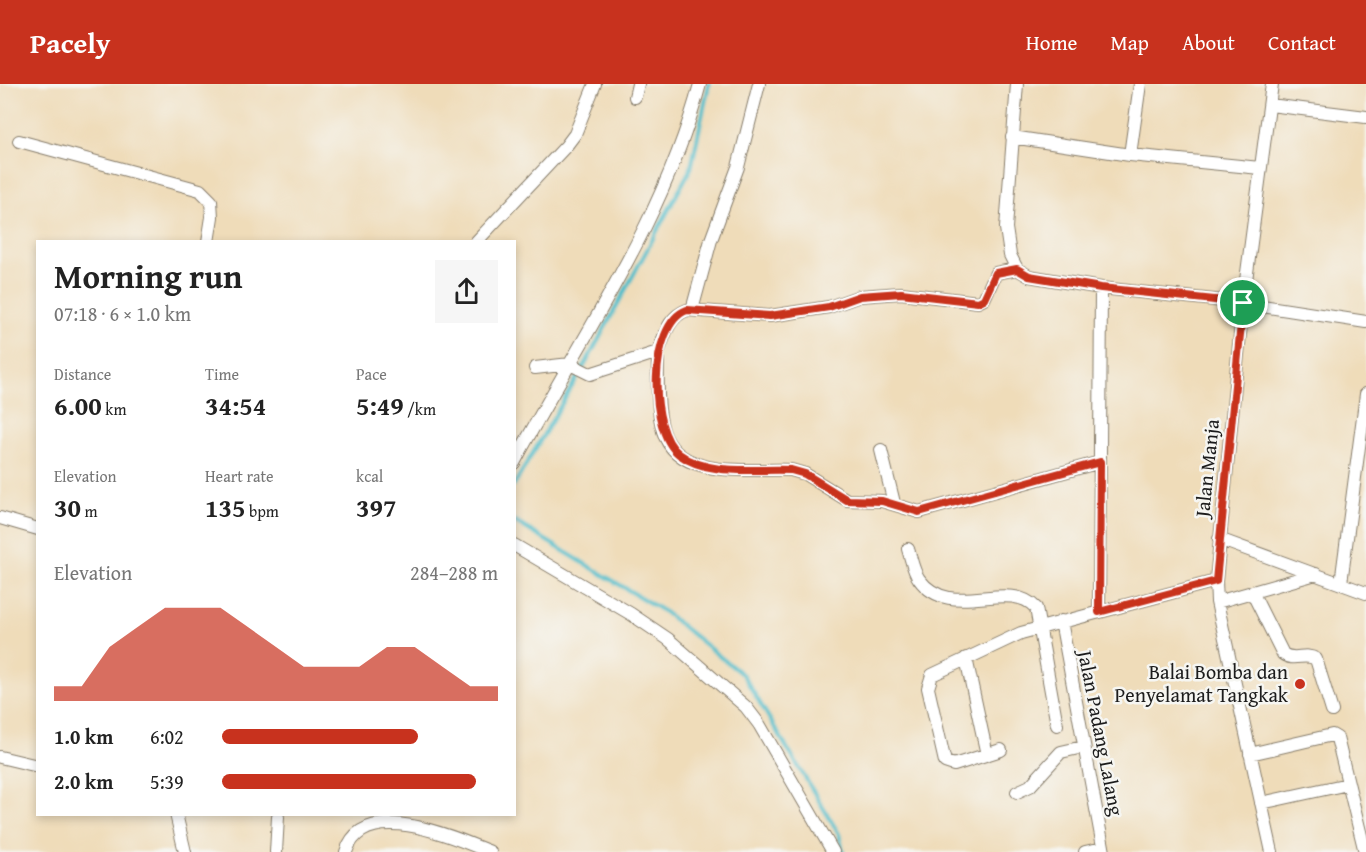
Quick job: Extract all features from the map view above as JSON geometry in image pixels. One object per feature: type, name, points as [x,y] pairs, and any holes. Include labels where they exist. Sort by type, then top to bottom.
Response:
[{"type":"street","points":[[478,240],[566,146],[575,134],[595,84]]},
{"type":"street","points":[[516,460],[572,365],[670,174],[683,144],[700,84]]},
{"type":"street","points":[[692,310],[711,240],[738,167],[759,84]]},
{"type":"street","points":[[1017,84],[1006,228],[1010,255],[1017,269],[1029,276],[1101,288],[1243,303],[1366,322]]},
{"type":"street","points":[[1130,154],[1140,84]]},
{"type":"street","name":"Jalan Manja","points":[[1272,84],[1243,303],[1216,581],[1217,602],[1272,852]]},
{"type":"street","points":[[1270,105],[1366,117]]},
{"type":"street","points":[[1012,137],[1130,154],[1260,168]]},
{"type":"street","points":[[19,141],[200,190],[211,201],[212,217],[208,240]]},
{"type":"street","points":[[1017,269],[996,273],[984,299],[978,302],[901,293],[860,296],[829,307],[770,316],[692,310],[677,314],[670,322],[658,352],[660,414],[668,442],[682,457],[703,466],[791,470],[805,474],[847,500],[894,503],[919,512],[1100,462]]},
{"type":"street","points":[[1099,612],[1101,288]]},
{"type":"street","points":[[534,369],[572,365],[590,374],[658,352]]},
{"type":"street","points":[[1341,583],[1366,394]]},
{"type":"street","points":[[881,450],[894,503]]},
{"type":"street","points":[[0,518],[36,528]]},
{"type":"street","points":[[1219,539],[1366,593]]},
{"type":"street","points":[[516,546],[631,614],[668,639],[746,707],[759,724],[833,852]]},
{"type":"street","points":[[908,549],[916,575],[929,589],[962,601],[1021,598],[1036,608],[1057,724]]},
{"type":"street","points":[[1217,602],[1316,574]]},
{"type":"street","points":[[1001,750],[951,765],[943,759],[928,683],[936,672],[1040,626],[1216,581]]},
{"type":"street","points":[[1252,592],[1283,654],[1294,658],[1310,656],[1316,659],[1332,711]]},
{"type":"street","name":"Jalan Padang Lalang","points":[[1061,621],[1104,850]]},
{"type":"street","points":[[966,658],[987,755]]},
{"type":"street","points":[[1250,754],[1332,735],[1339,743],[1365,852]]},
{"type":"street","points":[[1017,792],[1030,786],[1061,752],[1083,747]]},
{"type":"street","points":[[0,757],[36,766]]},
{"type":"street","points":[[1261,803],[1348,783]]},
{"type":"street","points":[[176,816],[185,852]]},
{"type":"street","points":[[276,852],[278,817]]},
{"type":"street","points":[[346,852],[349,842],[360,830],[368,825],[389,824],[446,834],[490,852]]},
{"type":"street","points":[[1085,852],[1104,850]]},
{"type":"waterway","points":[[516,482],[587,361],[691,168],[709,84]]},
{"type":"waterway","points":[[516,522],[663,611],[743,675],[839,834],[843,852]]},
{"type":"place","name":"Balai Bomba dan Penyelamat Tangkak","points":[[1300,684]]},
{"type":"route","points":[[1017,269],[1029,276],[1101,288],[1243,303],[1216,581],[1099,612],[1100,462],[919,512],[882,501],[847,500],[805,474],[791,470],[750,470],[703,466],[677,453],[668,442],[660,414],[658,352],[670,322],[677,314],[687,310],[714,314],[770,316],[829,307],[860,296],[901,293],[978,302],[984,299],[996,273],[1017,269]]}]
